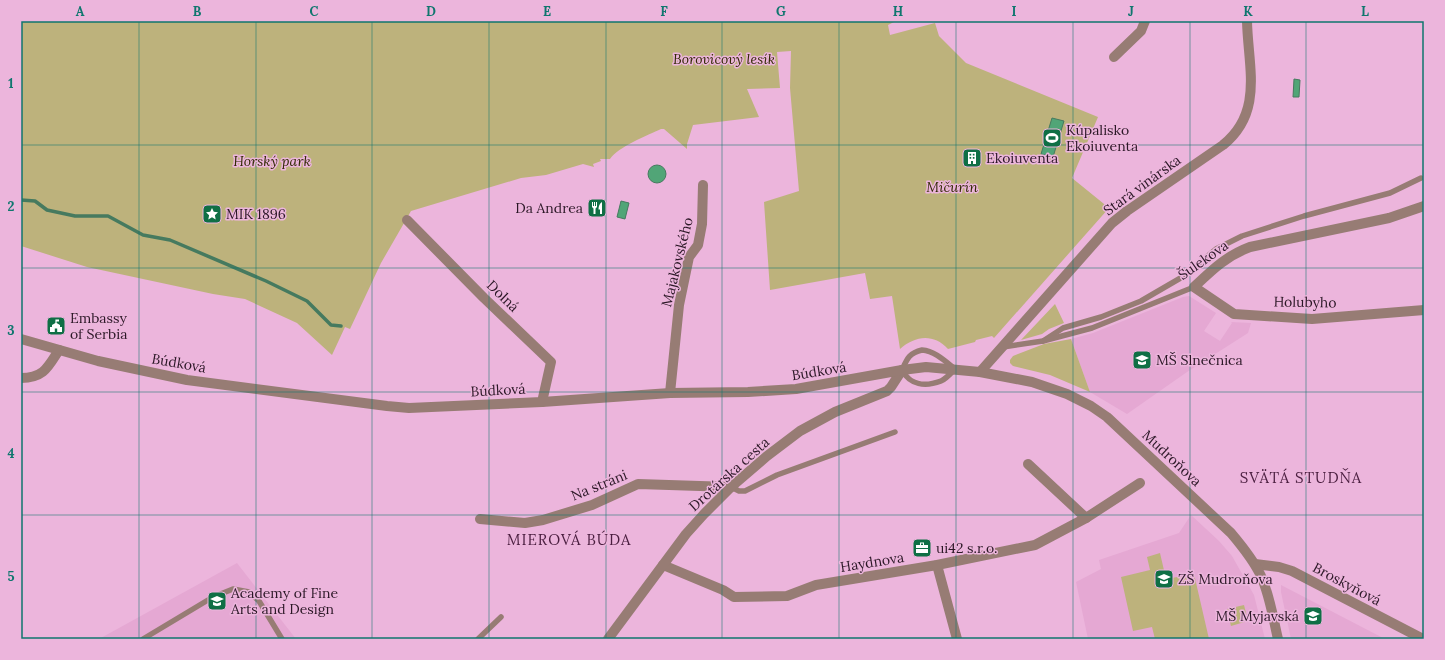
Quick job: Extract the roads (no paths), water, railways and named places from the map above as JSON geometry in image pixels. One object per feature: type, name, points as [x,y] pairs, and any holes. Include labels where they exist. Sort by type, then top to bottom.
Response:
[{"type":"street","points":[[1114,58],[1141,31],[1145,21]]},
{"type":"street","name":"Stará vinárska","points":[[980,372],[1112,223],[1127,211],[1223,146],[1234,136],[1247,115],[1251,97],[1247,21]]},
{"type":"street","name":"Majakovského","points":[[670,393],[679,305],[689,257],[698,245],[702,224],[703,185]]},
{"type":"street","name":"Šulekova","points":[[1194,287],[1223,261],[1250,247],[1389,218],[1424,206]]},
{"type":"street","name":"Dolná","points":[[408,220],[484,298],[551,362],[542,402]]},
{"type":"street","name":"Holubyho","points":[[1194,287],[1234,314],[1312,319],[1424,310]]},
{"type":"street","name":"Búdková","points":[[21,339],[98,361],[187,380],[387,406],[419,408],[542,402],[670,393],[748,392],[796,389],[926,367],[980,372]]},
{"type":"street","points":[[21,378],[32,378],[45,371],[59,350]]},
{"type":"street","name":"Drotárska cesta","points":[[608,639],[663,565],[700,519],[731,487],[767,456],[800,431],[835,412],[886,391],[894,383],[902,370]]},
{"type":"street","name":"Mudroňova","points":[[980,372],[1026,381],[1066,394],[1099,411],[1116,425],[1231,533],[1255,564],[1267,592],[1278,639]]},
{"type":"street","points":[[1028,464],[1086,518]]},
{"type":"street","name":"Haydnova","points":[[663,565],[723,590],[734,597],[787,596],[816,585],[937,565],[1035,545],[1086,518],[1140,483]]},
{"type":"street","name":"Na stráni","points":[[480,519],[525,523],[543,520],[592,505],[638,484],[731,487]]},
{"type":"street","name":"Broskyňová","points":[[1255,564],[1279,567],[1292,571],[1423,639]]},
{"type":"street","points":[[937,565],[957,639]]},
{"type":"lane","points":[[1043,341],[1063,328],[1101,317],[1141,301],[1184,276],[1216,249],[1242,236],[1304,216],[1390,193],[1422,178]]},
{"type":"lane","name":"Šulekova","points":[[1001,347],[1043,341],[1092,328],[1194,287]]},
{"type":"lane","points":[[922,350],[935,354],[955,369],[942,381],[927,384],[918,384],[910,380],[902,370],[908,357],[915,352],[922,350]]},
{"type":"lane","points":[[731,487],[739,491],[745,491],[797,467],[895,432]]},
{"type":"lane","points":[[143,639],[214,597],[233,590],[249,592],[259,601],[282,639]]},
{"type":"lane","points":[[478,639],[501,617]]},
{"type":"waterway","points":[[21,200],[35,201],[47,210],[75,216],[108,216],[143,235],[170,240],[266,281],[307,301],[331,325],[341,326]]},
{"type":"place","name":"Kúpalisko Ekoiuventa","points":[[1052,138]]},
{"type":"place","name":"Ekoiuventa","points":[[972,158]]},
{"type":"place","name":"Da Andrea","points":[[597,208]]},
{"type":"place","name":"MIK 1896","points":[[212,214]]},
{"type":"place","name":"Embassy of Serbia","points":[[56,326]]},
{"type":"place","name":"MŠ Slnečnica","points":[[1142,360]]},
{"type":"place","name":"ui42 s.r.o.","points":[[922,548]]},
{"type":"place","name":"ZŠ Mudroňova","points":[[1164,579]]},
{"type":"place","name":"Academy of Fine Arts and Design","points":[[217,601]]},
{"type":"place","name":"MŠ Myjavská","points":[[1313,616]]},
{"type":"district","name":"SVÄTÁ STUDŇA","points":[[1301,477]]},
{"type":"district","name":"MIEROVÁ BÚDA","points":[[569,539]]},
{"type":"park label","name":"Borovicový lesík","points":[[724,59]]},
{"type":"park label","name":"Horský park","points":[[272,161]]},
{"type":"park label","name":"Mičurín","points":[[952,187]]}]
